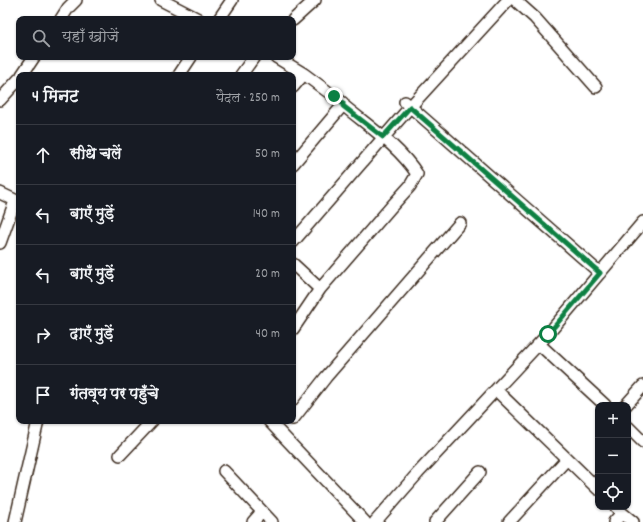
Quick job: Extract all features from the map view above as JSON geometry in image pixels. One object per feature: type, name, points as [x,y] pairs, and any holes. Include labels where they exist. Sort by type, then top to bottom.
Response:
[{"type":"street","points":[[63,16],[76,0]]},
{"type":"street","points":[[161,0],[192,16]]},
{"type":"street","points":[[221,16],[232,0]]},
{"type":"street","points":[[296,17],[315,0]]},
{"type":"street","points":[[296,238],[383,137],[407,105],[508,0]]},
{"type":"street","points":[[515,0],[535,18],[596,87]]},
{"type":"street","points":[[24,72],[32,60]]},
{"type":"street","points":[[180,72],[190,60]]},
{"type":"street","points":[[243,72],[252,60]]},
{"type":"street","points":[[281,60],[304,74],[343,103],[343,106],[383,137],[410,164],[417,174],[410,186],[390,207],[320,289],[296,325]]},
{"type":"street","points":[[296,83],[304,74]]},
{"type":"street","points":[[0,100],[16,82]]},
{"type":"street","points":[[407,105],[600,273]]},
{"type":"street","points":[[296,161],[343,106]]},
{"type":"street","points":[[0,193],[16,201]]},
{"type":"street","points":[[0,243],[16,204]]},
{"type":"street","points":[[375,522],[418,473],[539,344],[643,222]]},
{"type":"street","points":[[296,415],[326,377],[460,223]]},
{"type":"street","points":[[296,267],[320,289]]},
{"type":"street","points":[[539,344],[602,402]]},
{"type":"street","points":[[629,402],[643,386]]},
{"type":"street","points":[[496,390],[595,486]]},
{"type":"street","points":[[15,522],[37,424]]},
{"type":"street","points":[[120,455],[149,424]]},
{"type":"street","points":[[272,424],[364,522]]},
{"type":"street","points":[[281,434],[289,424]]},
{"type":"street","points":[[631,430],[643,442]]},
{"type":"street","points":[[509,522],[567,459]]},
{"type":"street","points":[[224,471],[272,522]]},
{"type":"street","points":[[435,522],[480,472]]},
{"type":"street","points":[[614,522],[619,510],[633,522]]},
{"type":"street","points":[[253,522],[262,512]]},
{"type":"route","points":[[334,96],[343,103],[343,106],[383,137],[410,107],[600,273],[548,334]]}]
